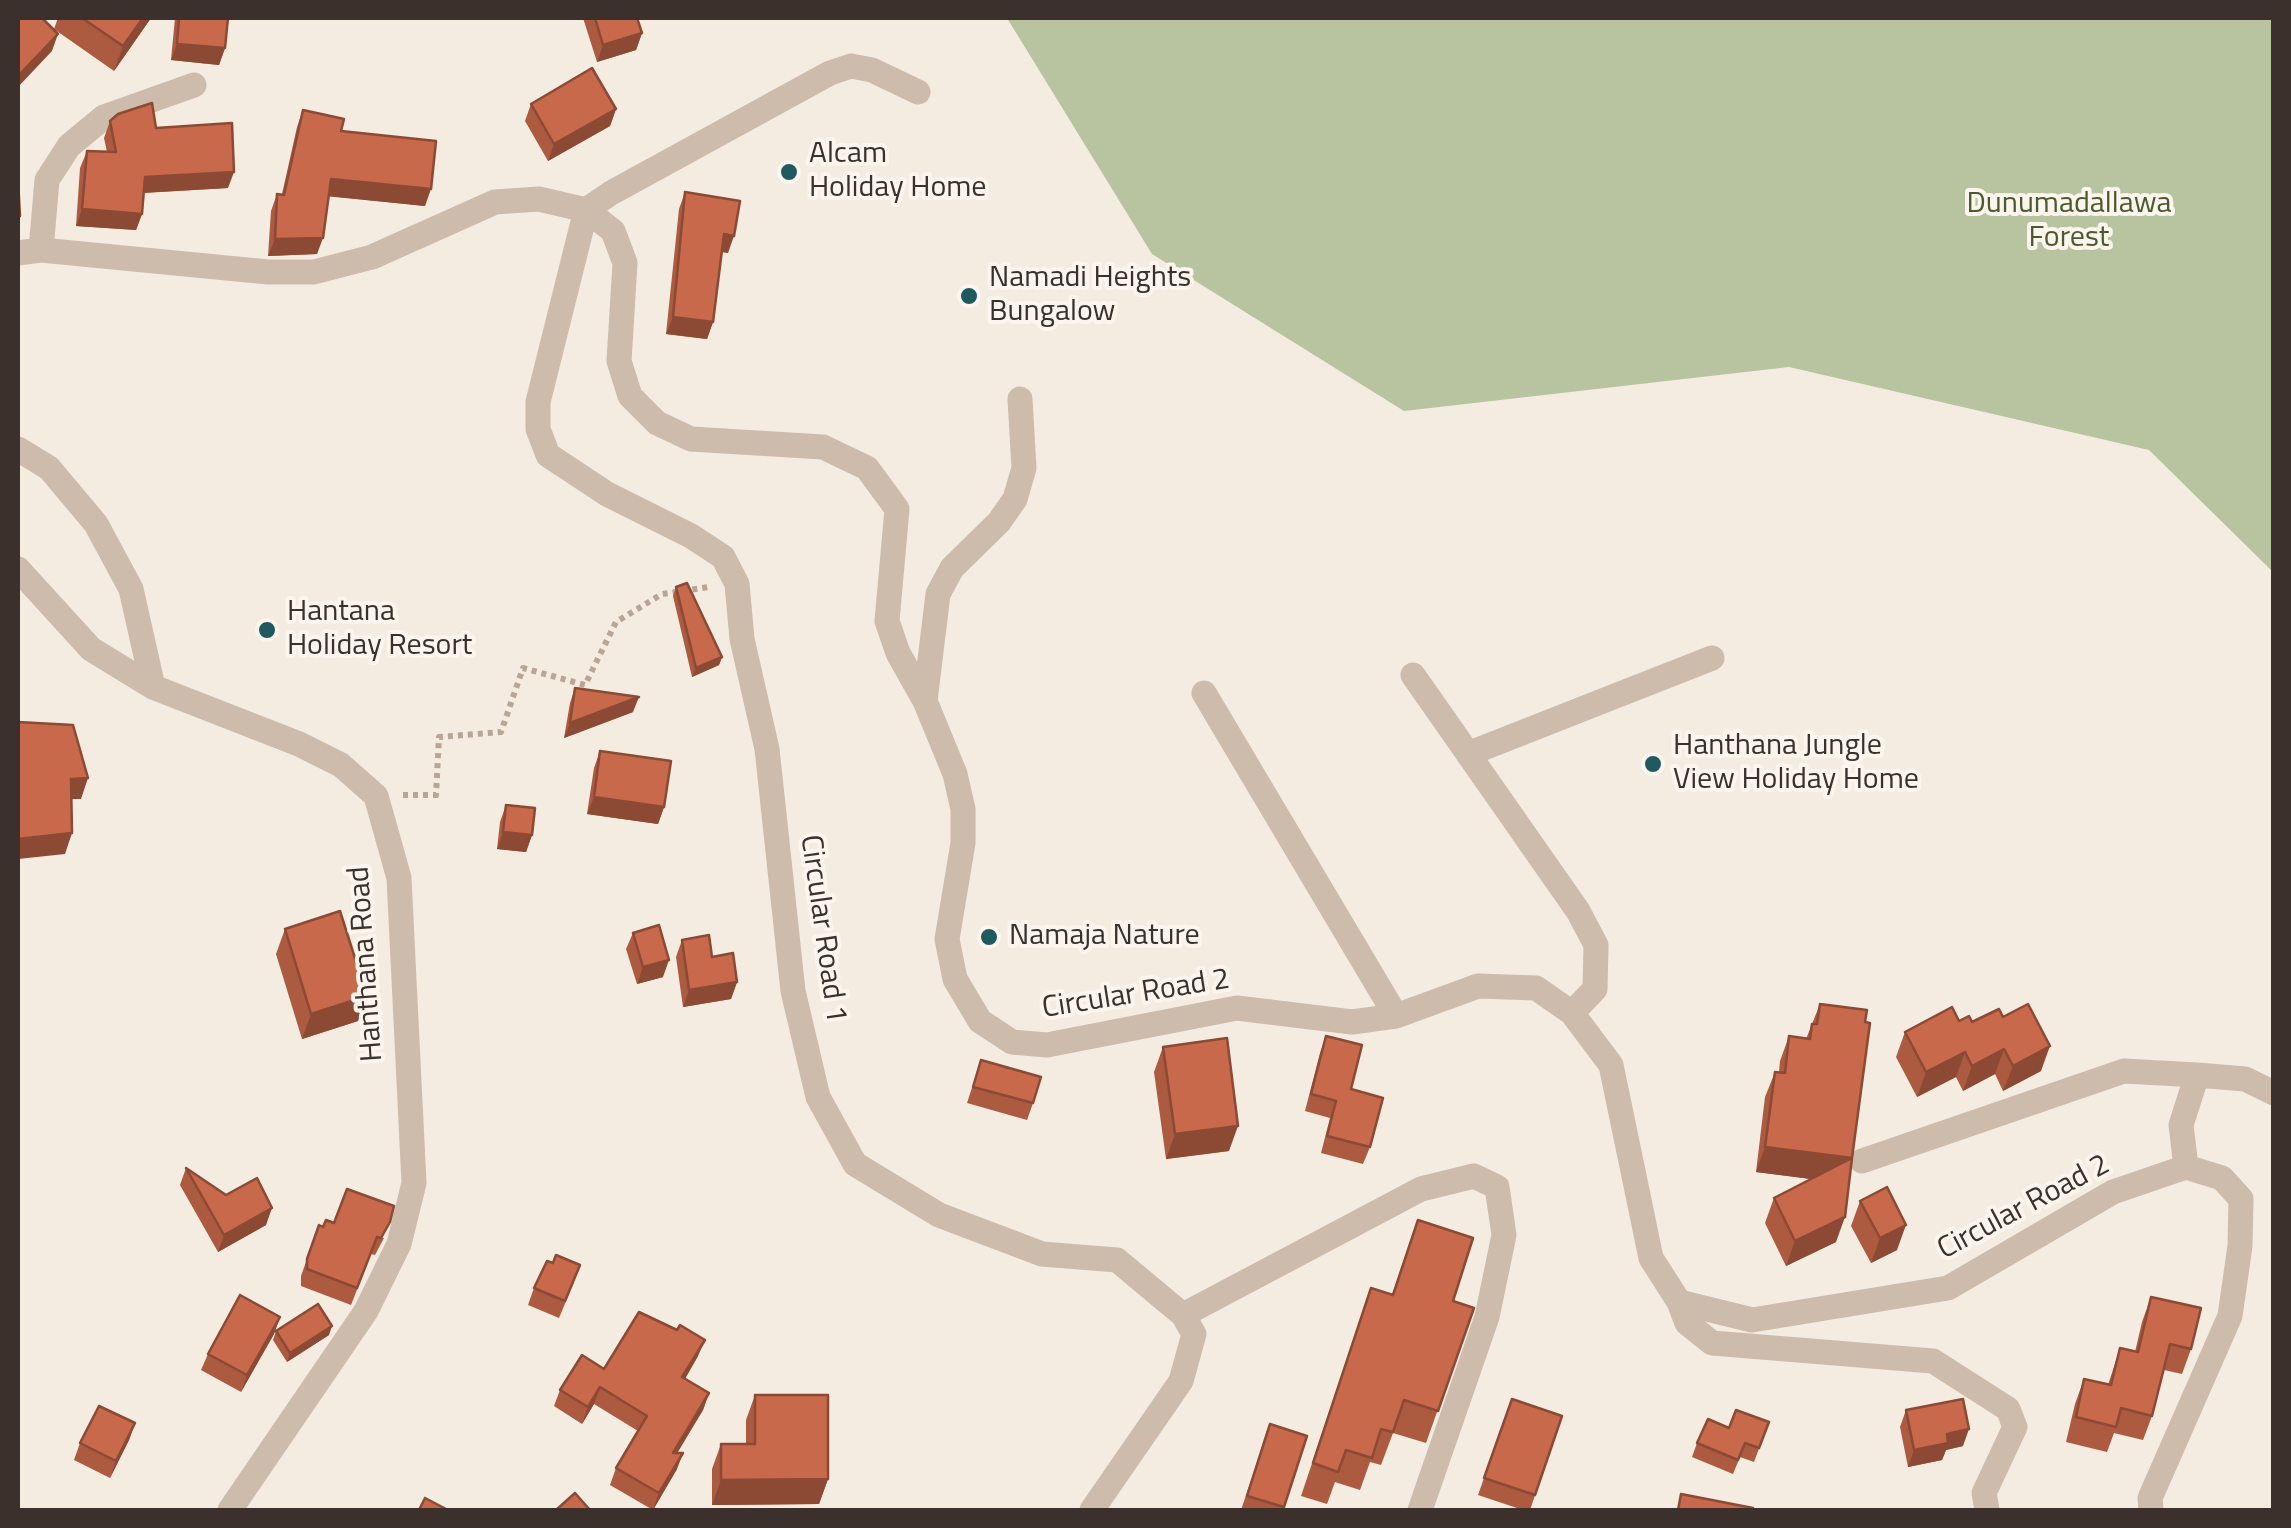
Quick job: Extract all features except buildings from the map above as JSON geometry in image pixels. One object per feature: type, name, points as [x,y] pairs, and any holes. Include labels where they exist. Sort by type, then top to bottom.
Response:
[{"type":"street","points":[[737,584],[722,557],[691,536],[607,494],[548,455],[538,429],[538,402],[586,210],[830,72],[850,66],[872,70],[918,92]]},
{"type":"street","points":[[194,85],[104,116],[69,146],[46,180],[29,252],[268,272],[314,272],[372,257],[495,202],[539,198],[586,210]]},
{"type":"street","name":"Circular Road 2","points":[[586,210],[613,232],[625,263],[619,360],[630,396],[657,422],[691,439],[824,447],[867,468],[896,508],[887,621],[898,653],[925,701],[964,809],[963,843],[947,939],[955,979],[980,1021],[1012,1042],[1047,1045],[1236,1008],[1352,1022],[1396,1016],[1478,986],[1536,988],[1572,1013],[1611,1065],[1650,1258],[1678,1302],[1752,1320],[1948,1288],[2113,1192],[2186,1167]]},
{"type":"street","points":[[925,701],[938,594],[952,568],[999,522],[1014,499],[1024,468],[1020,399]]},
{"type":"street","points":[[18,450],[49,468],[96,524],[130,589],[153,687]]},
{"type":"street","points":[[18,569],[91,649],[153,687],[342,764],[376,796]]},
{"type":"street","name":"Circular Road 1","points":[[737,584],[742,638],[767,749],[793,992],[818,1096],[855,1164],[940,1215],[1042,1254],[1117,1260],[1183,1315]]},
{"type":"street","points":[[1468,754],[1712,658]]},
{"type":"street","points":[[1413,675],[1578,911],[1596,945],[1595,988],[1572,1013]]},
{"type":"street","points":[[1204,693],[1396,1016]]},
{"type":"street","name":"Hanthana Road","points":[[230,1510],[366,1310],[399,1244],[414,1183],[400,878],[376,796]]},
{"type":"street","points":[[1862,1161],[2124,1071],[2245,1078],[2274,1093]]},
{"type":"street","points":[[2151,1510],[2150,1498],[2230,1316],[2240,1246],[2240,1200],[2222,1178],[2186,1167],[2182,1125],[2196,1075]]},
{"type":"street","points":[[1092,1510],[1181,1382],[1194,1334],[1183,1315],[1421,1189],[1474,1176],[1496,1187],[1504,1235],[1486,1317],[1420,1510]]},
{"type":"street","points":[[1678,1302],[1687,1323],[1712,1342],[1933,1361],[2008,1409],[2015,1427],[1984,1493],[1986,1510]]},
{"type":"path","points":[[376,796],[436,795],[439,737],[501,732],[523,668],[585,685],[616,622],[662,594],[737,584]]},
{"type":"green space","name":"Dunumadallawa Forest","points":[[1007,18],[2273,18],[2273,572],[2149,450],[1789,367],[1404,411],[1152,254]]},
{"type":"place","name":"Alcam Holiday Home","points":[[789,172]]},
{"type":"place","name":"Namadi Heights Bungalow","points":[[969,296]]},
{"type":"place","name":"Hantana Holiday Resort","points":[[267,630]]},
{"type":"place","name":"Hanthana Jungle View Holiday Home","points":[[1653,764]]},
{"type":"place","name":"Namaja Nature","points":[[989,937]]}]
